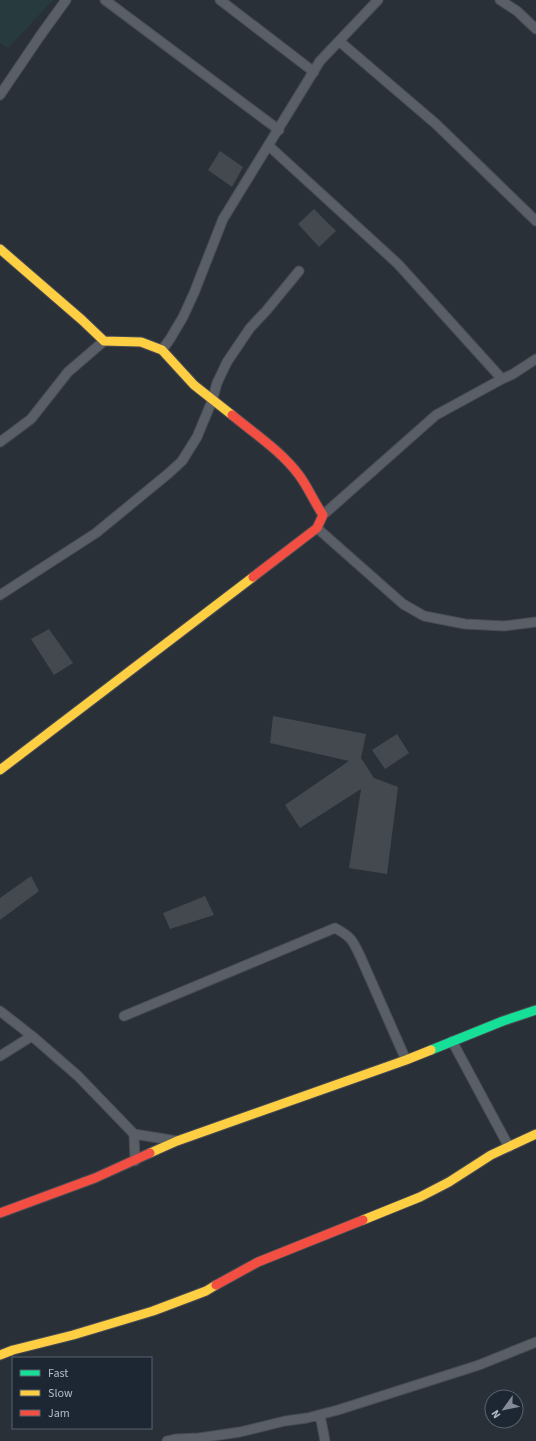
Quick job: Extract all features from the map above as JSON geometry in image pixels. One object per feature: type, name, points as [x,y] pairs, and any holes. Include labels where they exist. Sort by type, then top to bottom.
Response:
[{"type":"street","points":[[0,94],[66,0]]},
{"type":"street","points":[[104,0],[278,130]]},
{"type":"street","points":[[220,0],[314,72]]},
{"type":"street","points":[[162,350],[170,339],[191,299],[223,219],[320,61],[378,0]]},
{"type":"street","points":[[500,0],[517,11],[536,29]]},
{"type":"street","points":[[338,42],[436,124],[536,222]]},
{"type":"street","points":[[269,146],[398,264],[502,379]]},
{"type":"street","points":[[1,252],[82,320],[104,341],[141,342],[162,350],[194,385],[288,461],[298,474],[322,515]]},
{"type":"street","points":[[0,595],[96,533],[170,473],[182,461],[197,437],[212,400],[217,383],[230,356],[250,328],[299,271]]},
{"type":"street","points":[[0,442],[30,419],[68,372],[104,341]]},
{"type":"street","points":[[0,770],[317,528],[322,515],[436,415],[513,374],[536,359]]},
{"type":"street","points":[[317,528],[403,604],[424,616],[465,624],[504,626],[536,622]]},
{"type":"street","points":[[124,1016],[335,928],[349,935],[356,948],[406,1060]]},
{"type":"street","points":[[0,1213],[95,1178],[177,1141],[406,1060],[503,1021],[536,1010]]},
{"type":"street","points":[[0,1011],[32,1036],[78,1076],[134,1134],[177,1141]]},
{"type":"street","points":[[0,1056],[32,1036]]},
{"type":"street","points":[[452,1041],[509,1147]]},
{"type":"street","points":[[134,1134],[135,1161]]},
{"type":"street","points":[[0,1355],[152,1311],[206,1291],[258,1262],[420,1197],[449,1182],[491,1155],[536,1134]]},
{"type":"street","points":[[168,1441],[176,1438],[199,1438],[240,1432],[320,1415],[479,1365],[536,1342]]},
{"type":"street","points":[[320,1415],[325,1441]]},
{"type":"green space","points":[[0,0],[53,0],[8,48],[0,43]]},
{"type":"building","points":[[220,151],[243,167],[232,187],[208,170]]},
{"type":"building","points":[[314,209],[336,231],[319,247],[298,224]]},
{"type":"building","points":[[49,629],[73,663],[54,675],[31,639]]},
{"type":"building","points":[[273,716],[366,734],[361,758],[374,778],[398,787],[387,874],[349,868],[361,789],[300,828],[285,805],[349,761],[270,743]]},
{"type":"building","points":[[397,734],[409,753],[385,769],[372,750]]},
{"type":"building","points":[[31,876],[39,891],[0,920],[0,898]]},
{"type":"building","points":[[205,896],[214,915],[170,929],[163,913]]},
{"type":"traffic: fast","points":[[431,1050],[503,1021],[536,1010]]},
{"type":"traffic: slow","points":[[0,249],[104,341],[141,342],[162,350],[194,385],[232,415]]},
{"type":"traffic: slow","points":[[0,770],[253,577]]},
{"type":"traffic: slow","points":[[150,1153],[177,1141],[431,1050]]},
{"type":"traffic: slow","points":[[363,1220],[420,1197],[449,1182],[491,1155],[536,1134]]},
{"type":"traffic: slow","points":[[0,1355],[13,1350],[73,1335],[153,1311],[206,1291],[216,1285]]},
{"type":"traffic: jam","points":[[232,415],[267,443],[292,466],[323,515],[317,528],[253,577]]},
{"type":"traffic: jam","points":[[0,1213],[95,1178],[150,1153]]},
{"type":"traffic: jam","points":[[216,1285],[258,1262],[363,1220]]}]
